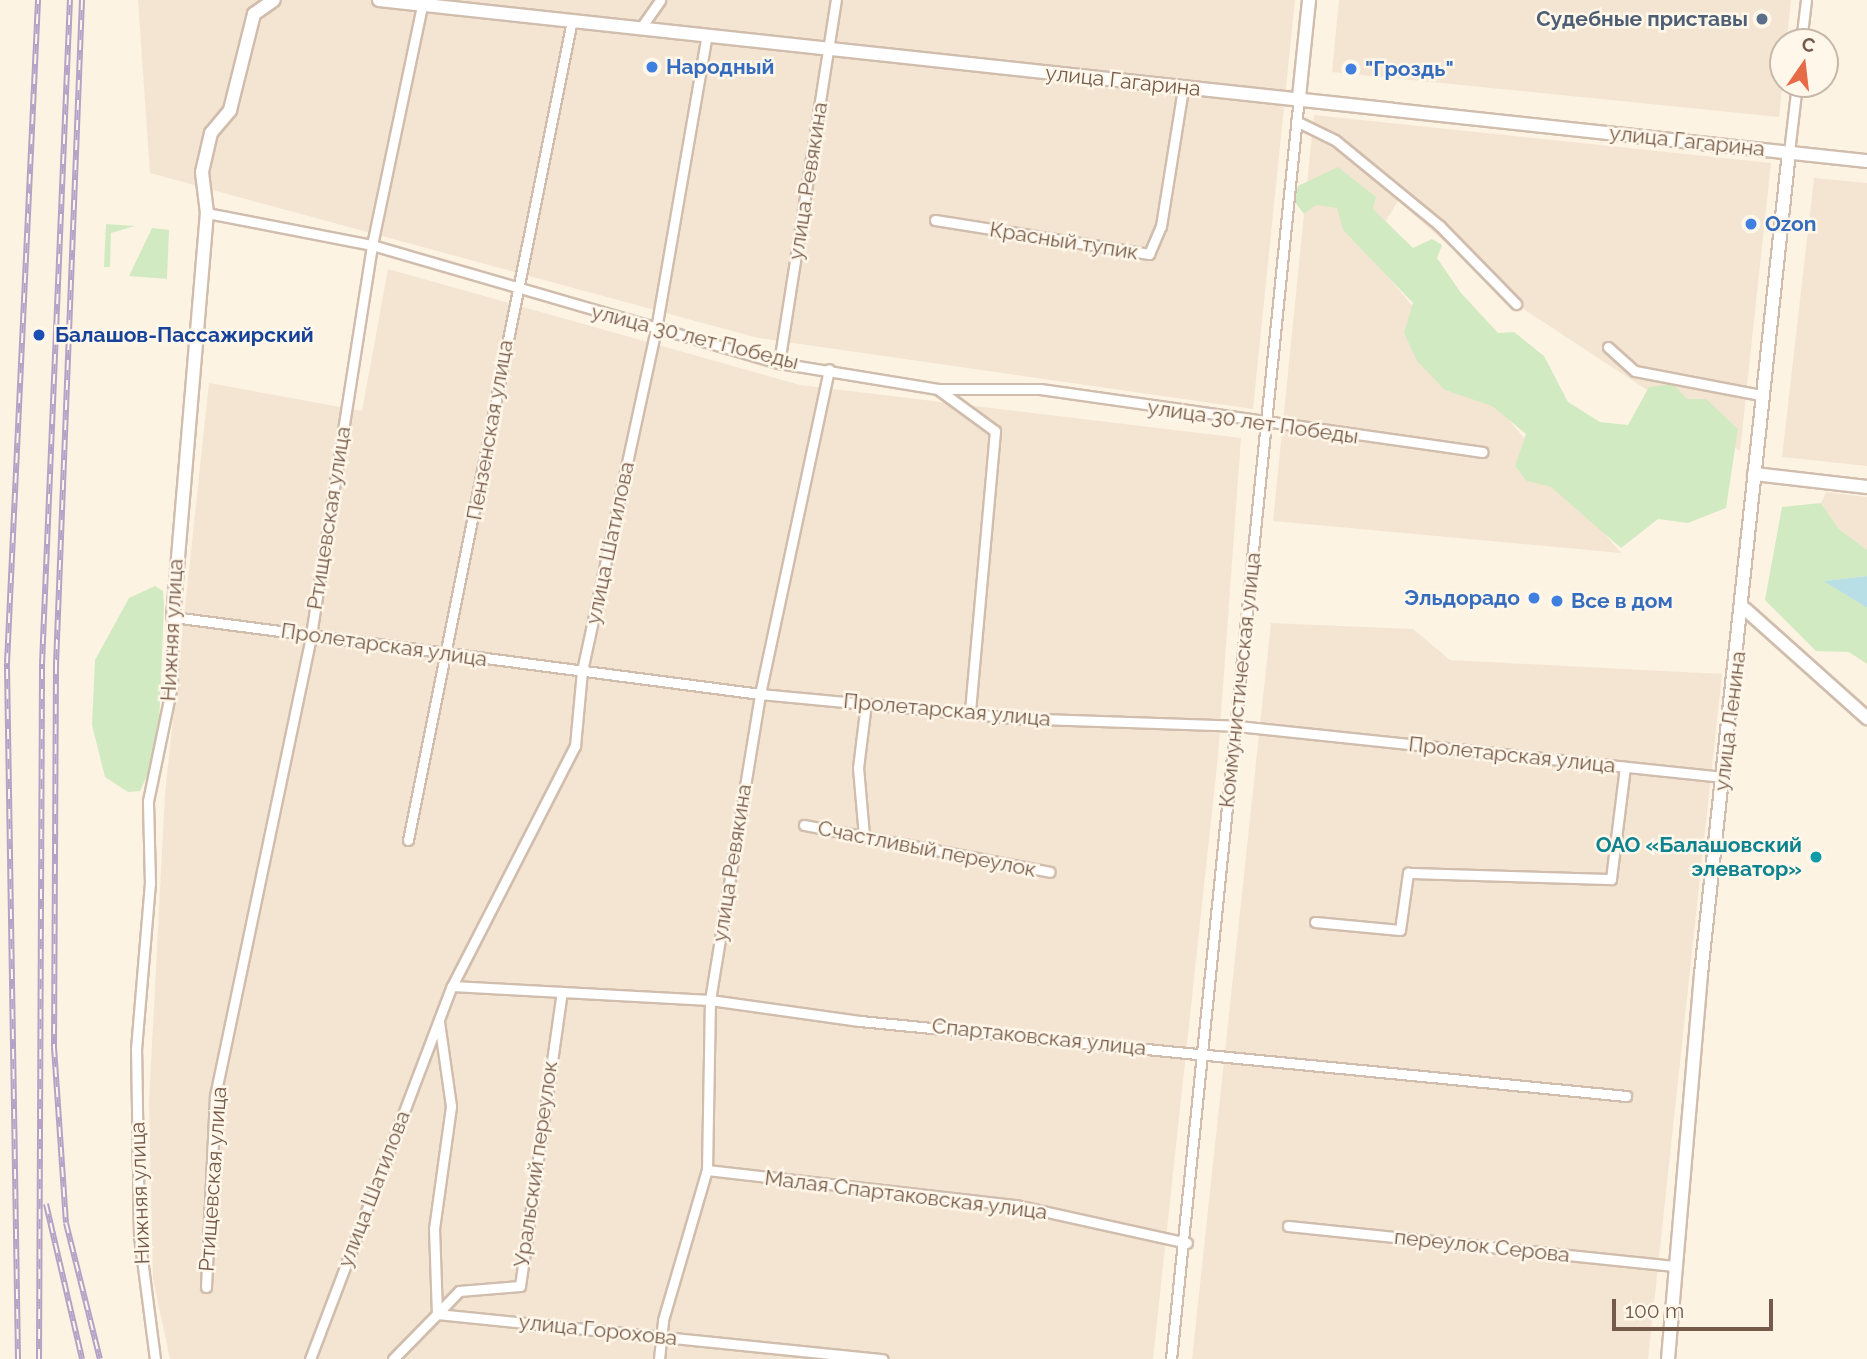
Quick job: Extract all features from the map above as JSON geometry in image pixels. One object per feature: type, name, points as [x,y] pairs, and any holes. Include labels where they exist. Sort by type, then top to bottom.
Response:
[{"type":"street","name":"Нижняя улица","points":[[155,1359],[139,1236],[136,1049],[150,884],[148,802],[172,685],[173,617],[207,213],[202,172],[211,134],[230,110],[254,15],[271,0]]},
{"type":"street","name":"улица Гагарина","points":[[379,0],[422,2],[706,39],[830,48],[1183,88],[1299,97],[1867,161]]},
{"type":"street","points":[[640,29],[660,0]]},
{"type":"street","name":"улица Ревякина","points":[[779,363],[836,0]]},
{"type":"street","name":"Коммунистическая улица","points":[[1171,1359],[1187,1243],[1200,1053],[1237,726],[1264,426],[1309,0]]},
{"type":"street","points":[[1803,28],[1806,0]]},
{"type":"street","name":"Ртищевская улица","points":[[206,1287],[215,1096],[311,635],[372,245],[422,2]]},
{"type":"street","name":"Пензенская улица","points":[[408,841],[449,656],[515,289],[572,20]]},
{"type":"street","name":"улица Шатилова","points":[[310,1359],[452,986],[575,746],[582,671],[656,329],[706,39]]},
{"type":"street","name":"Красный тупик","points":[[935,220],[1149,254],[1161,226],[1183,88]]},
{"type":"street","name":"улица Ленина","points":[[1668,1359],[1723,778],[1745,609],[1761,395],[1795,98]]},
{"type":"street","points":[[1296,121],[1335,140],[1440,226],[1516,304]]},
{"type":"street","name":"улица 30 лет Победы","points":[[207,213],[372,245],[515,289],[779,363],[829,369],[938,389],[1040,389],[1264,426],[1483,452]]},
{"type":"street","points":[[1608,347],[1635,371],[1761,395]]},
{"type":"street","name":"улица Ревякина","points":[[659,1359],[661,1336],[707,1170],[710,1000],[760,694],[829,369]]},
{"type":"street","points":[[938,389],[995,431],[970,712]]},
{"type":"street","points":[[1754,474],[1867,487]]},
{"type":"street","points":[[1745,609],[1867,718]]},
{"type":"street","name":"Пролетарская улица","points":[[173,617],[449,656],[760,694],[970,712],[1237,726],[1723,778]]},
{"type":"street","points":[[864,836],[858,768],[866,703]]},
{"type":"street","points":[[1315,922],[1400,930],[1408,873],[1611,879],[1625,767]]},
{"type":"street","name":"Счастливый переулок","points":[[804,825],[1051,872]]},
{"type":"street","name":"Спартаковская улица","points":[[452,986],[710,1000],[1626,1096]]},
{"type":"street","name":"Уральский переулок","points":[[437,1314],[459,1291],[520,1286],[562,992]]},
{"type":"street","name":"улица Шатилова","points":[[437,1314],[434,1229],[451,1106],[439,1020]]},
{"type":"street","name":"Малая Спартаковская улица","points":[[707,1170],[1016,1205],[1187,1243]]},
{"type":"street","name":"переулок Серова","points":[[1288,1226],[1677,1266]]},
{"type":"street","points":[[393,1359],[437,1314]]},
{"type":"street","name":"улица Горохова","points":[[437,1314],[883,1359]]},
{"type":"shaded area","points":[[138,0],[1295,0],[1253,409],[758,338],[150,173]]},
{"type":"shaded area","points":[[1339,0],[1791,0],[1788,28],[1769,28],[1769,98],[1781,98],[1779,117],[1332,72]]},
{"type":"shaded area","points":[[1314,115],[1771,163],[1740,451],[1516,304],[1398,201],[1367,252],[1621,553],[1273,521]]},
{"type":"shaded area","points":[[1814,178],[1867,183],[1867,466],[1782,457]]},
{"type":"shaded area","points":[[388,269],[800,385],[1241,438],[1218,756],[1153,1359],[170,1359],[153,1279],[149,1102],[165,794],[209,383],[362,411]]},
{"type":"shaded area","points":[[1826,492],[1867,497],[1867,550],[1839,529],[1821,503]]},
{"type":"shaded area","points":[[1271,623],[1413,629],[1450,660],[1722,674],[1648,1359],[1192,1359]]},
{"type":"green space","points":[[1338,167],[1376,197],[1373,209],[1413,248],[1432,239],[1442,245],[1437,258],[1461,293],[1498,333],[1514,332],[1544,356],[1568,402],[1600,422],[1628,425],[1649,387],[1673,384],[1687,399],[1706,399],[1738,429],[1726,508],[1688,523],[1658,519],[1621,548],[1551,487],[1527,481],[1515,466],[1526,434],[1492,406],[1445,390],[1417,361],[1404,333],[1413,303],[1343,230],[1337,208],[1316,205],[1304,214],[1294,201],[1298,186]]},
{"type":"green space","points":[[106,224],[135,226],[111,233],[110,267],[104,267]]},
{"type":"green space","points":[[152,228],[169,230],[167,279],[129,276]]},
{"type":"green space","points":[[1821,503],[1839,529],[1867,550],[1867,576],[1825,581],[1867,608],[1867,664],[1849,652],[1816,651],[1765,600],[1782,507]]},
{"type":"green space","points":[[155,586],[163,591],[164,606],[159,724],[147,776],[140,791],[128,792],[105,777],[92,725],[95,660],[129,598]]},
{"type":"water","points":[[1867,576],[1867,608],[1824,581]]},
{"type":"railway","points":[[18,1359],[7,663],[38,0]]},
{"type":"railway","points":[[39,1359],[42,664],[70,0]]},
{"type":"railway","points":[[82,0],[56,664],[54,1047],[66,1223],[100,1359]]},
{"type":"railway","points":[[46,1204],[82,1359]]},
{"type":"place","name":"Судебные приставы","points":[[1762,19]]},
{"type":"place","name":"Народный","points":[[652,67]]},
{"type":"place","name":"\"Гроздь\"","points":[[1351,69]]},
{"type":"place","name":"Ozon","points":[[1751,224]]},
{"type":"place","name":"Балашов-Пассажирский","points":[[39,335]]},
{"type":"place","name":"Эльдорадо","points":[[1534,598]]},
{"type":"place","name":"Все в дом","points":[[1557,601]]},
{"type":"place","name":"ОАО «Балашовский элеватор»","points":[[1816,857]]}]
